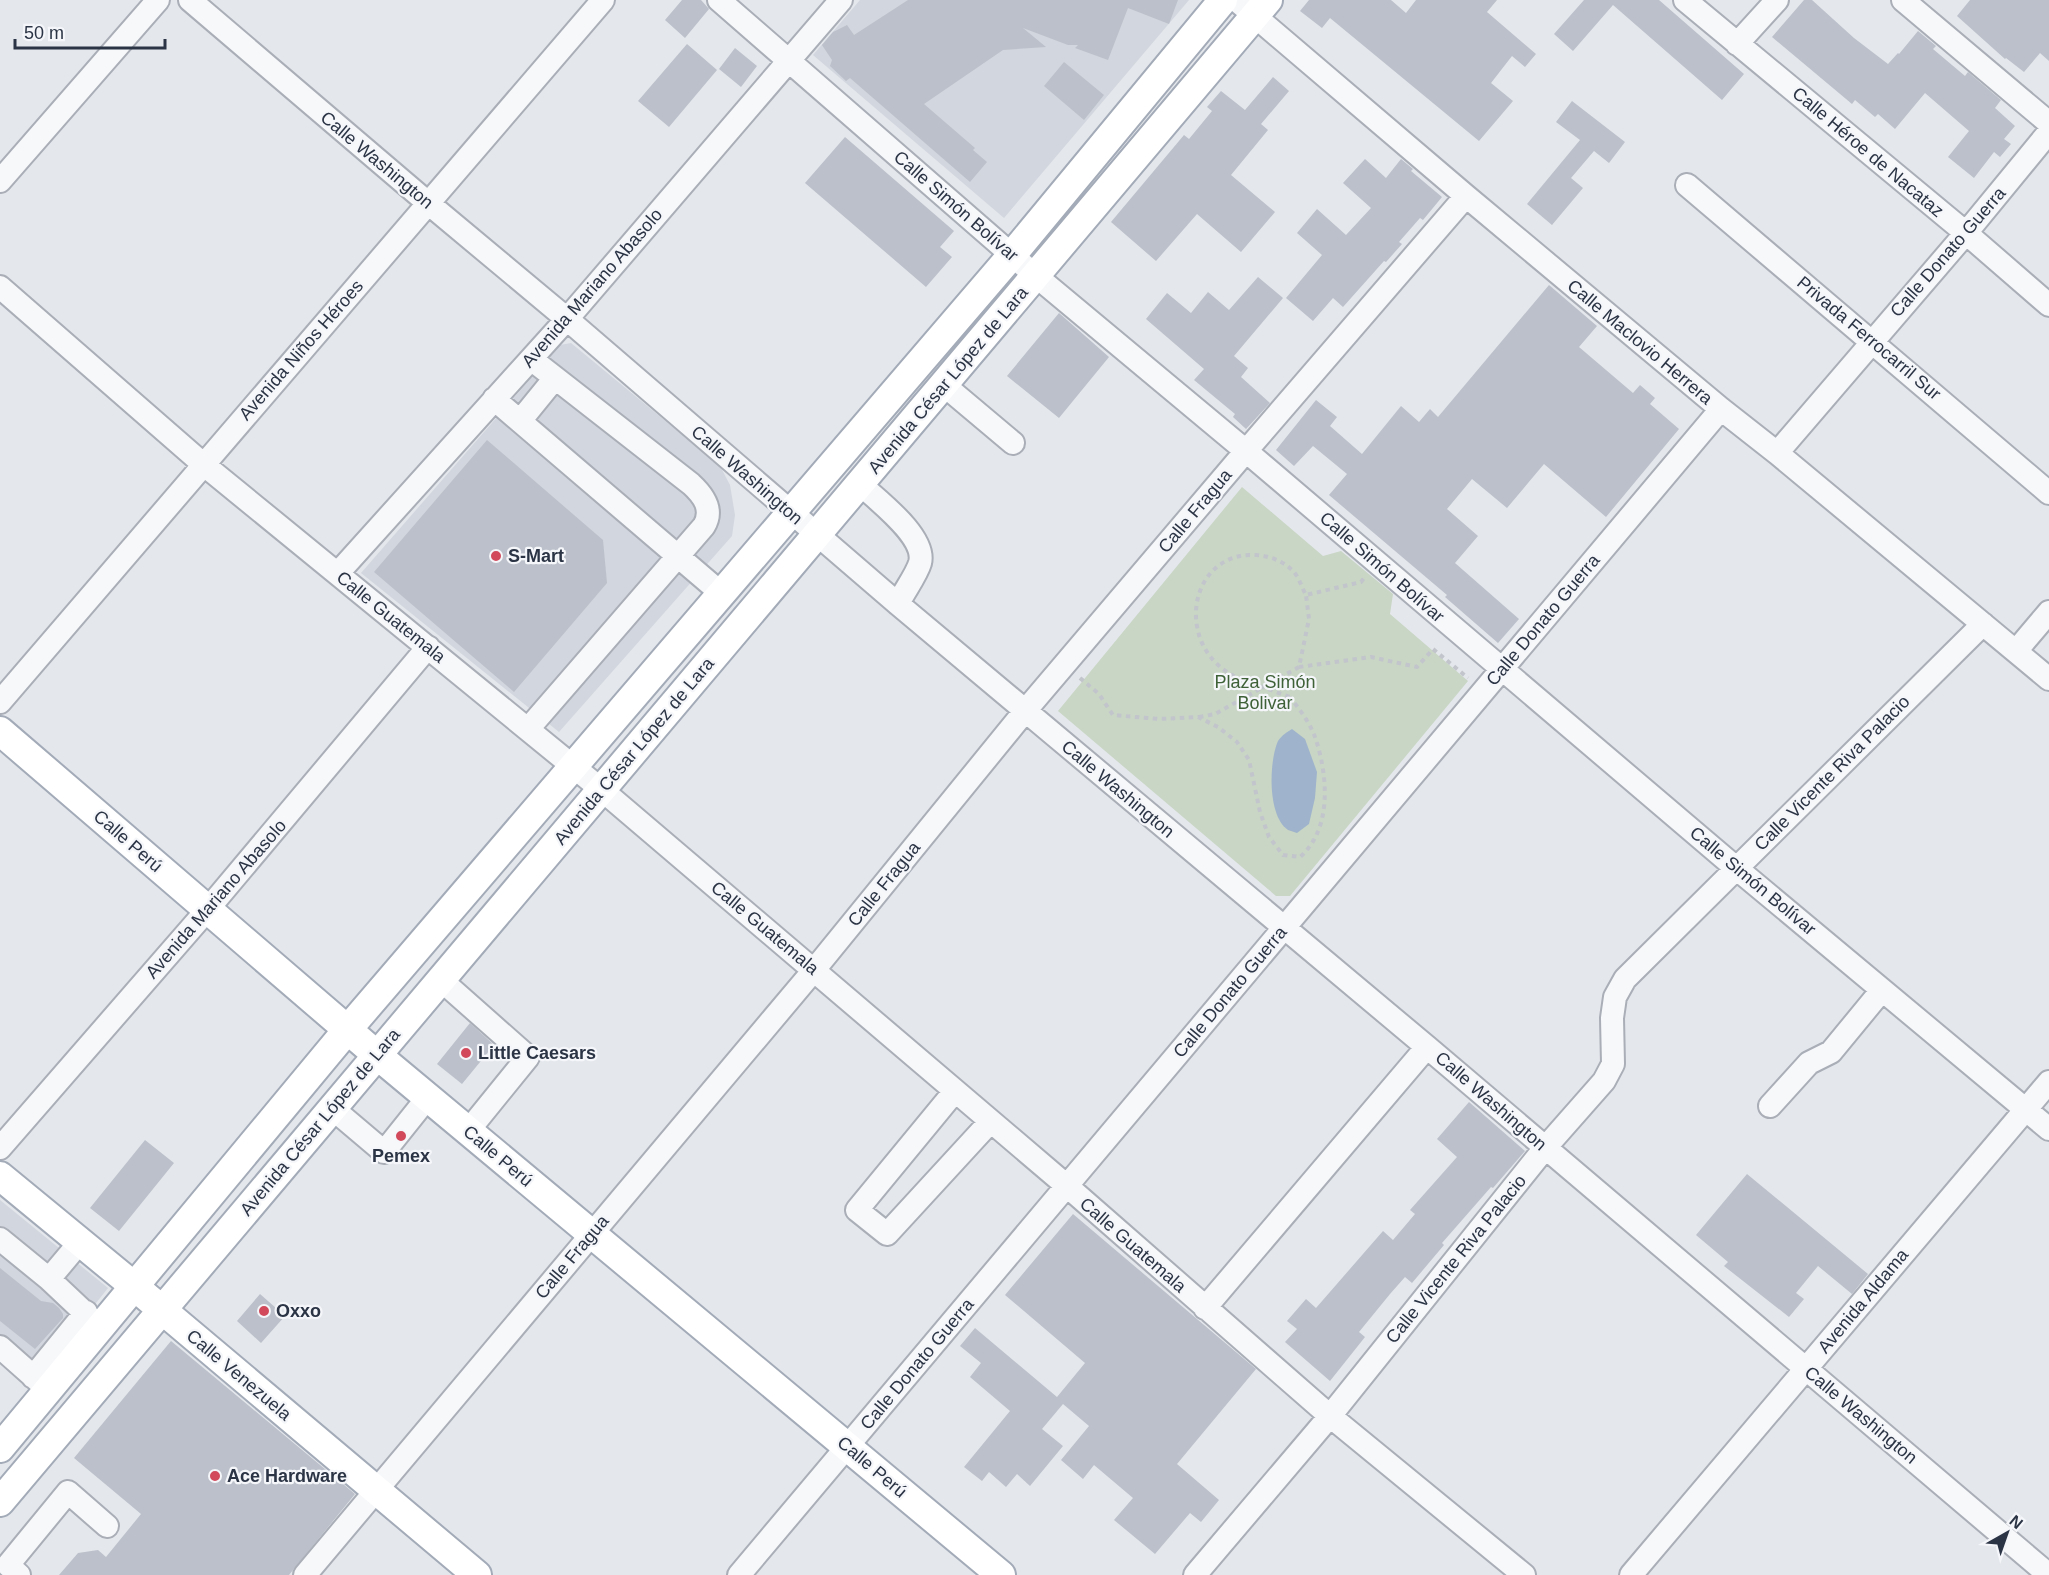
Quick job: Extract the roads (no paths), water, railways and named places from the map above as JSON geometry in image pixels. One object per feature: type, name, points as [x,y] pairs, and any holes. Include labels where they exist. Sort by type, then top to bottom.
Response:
[{"type":"main road","name":"Avenida César López de Lara","points":[[0,1448],[41,1384],[93,1320],[135,1287],[348,1029],[1012,255],[1223,0]]},
{"type":"main road","name":"Avenida César López de Lara","points":[[0,1502],[1036,276],[1253,5]]},
{"type":"main road","name":"Calle Perú","points":[[0,731],[377,1055],[1001,1575]]},
{"type":"main road","name":"Calle Venezuela","points":[[0,1176],[477,1575]]},
{"type":"street","points":[[0,181],[158,0]]},
{"type":"street","name":"Calle Washington","points":[[190,0],[567,319],[898,604],[1427,1047],[2049,1575]]},
{"type":"street","name":"Avenida Niños Héroes","points":[[0,702],[603,0]]},
{"type":"street","name":"Calle Simón Bolívar","points":[[719,0],[1036,276],[1246,450],[1736,868],[2049,1129]]},
{"type":"street","name":"Avenida Mariano Abasolo","points":[[338,573],[567,319],[841,0]]},
{"type":"street","name":"Calle Héroe de Nacataz","points":[[1685,0],[1966,233],[2049,305]]},
{"type":"street","points":[[1737,44],[1776,0]]},
{"type":"street","points":[[1903,0],[2049,123]]},
{"type":"street","name":"Calle Maclovio Herrera","points":[[1253,5],[1466,196],[1720,409],[1777,453],[2049,679]]},
{"type":"street","name":"Calle Donato Guerra","points":[[1777,453],[1966,233],[2049,132]]},
{"type":"street","name":"Privada Ferrocarril Sur","points":[[1687,185],[2049,493]]},
{"type":"street","name":"Calle Fragua","points":[[304,1575],[814,970],[1025,711],[1246,450],[1466,196]]},
{"type":"street","name":"Calle Guatemala","points":[[0,287],[203,464],[574,766],[1066,1186],[1330,1416],[1524,1575]]},
{"type":"street","points":[[528,729],[707,522],[708,515],[706,500],[691,484],[531,359]]},
{"type":"street","points":[[520,421],[555,378]]},
{"type":"street","points":[[944,385],[1013,443]]},
{"type":"street","points":[[495,399],[721,593]]},
{"type":"street","name":"Calle Donato Guerra","points":[[739,1575],[1720,409]]},
{"type":"street","points":[[860,484],[911,533],[918,544],[920,562],[898,604]]},
{"type":"street","points":[[2016,651],[2049,612]]},
{"type":"street","name":"Calle Vicente Riva Palacio","points":[[1195,1575],[1330,1416],[1545,1148],[1604,1081],[1613,1064],[1612,1018],[1615,997],[1625,979],[1983,624]]},
{"type":"street","name":"Avenida Mariano Abasolo","points":[[0,1148],[208,909],[428,647]]},
{"type":"street","points":[[441,980],[528,1057],[468,1131]]},
{"type":"street","points":[[1770,1106],[1809,1063],[1831,1052],[1882,990]]},
{"type":"street","points":[[1205,1308],[1427,1047]]},
{"type":"street","name":"Avenida Aldama","points":[[1631,1575],[2049,1082]]},
{"type":"street","points":[[955,1091],[857,1210],[887,1233],[990,1122]]},
{"type":"street","points":[[332,1108],[384,1152],[428,1097]]},
{"type":"street","points":[[0,1239],[49,1279],[93,1320]]},
{"type":"street","points":[[49,1279],[80,1242]]},
{"type":"street","points":[[0,1347],[41,1384]]},
{"type":"street","points":[[19,1575],[8,1565],[68,1492],[107,1526]]},
{"type":"water","points":[[1292,729],[1305,739],[1317,772],[1315,798],[1309,824],[1297,833],[1288,830],[1281,823],[1276,813],[1272,788],[1273,761],[1278,741]]},
{"type":"place","name":"S-Mart","points":[[496,556]]},
{"type":"place","name":"Little Caesars","points":[[466,1053]]},
{"type":"place","name":"Pemex","points":[[401,1136]]},
{"type":"place","name":"Oxxo","points":[[264,1311]]},
{"type":"place","name":"Ace Hardware","points":[[215,1476]]},
{"type":"park label","name":"Plaza Simón Bolivar","points":[[1265,692]]}]
